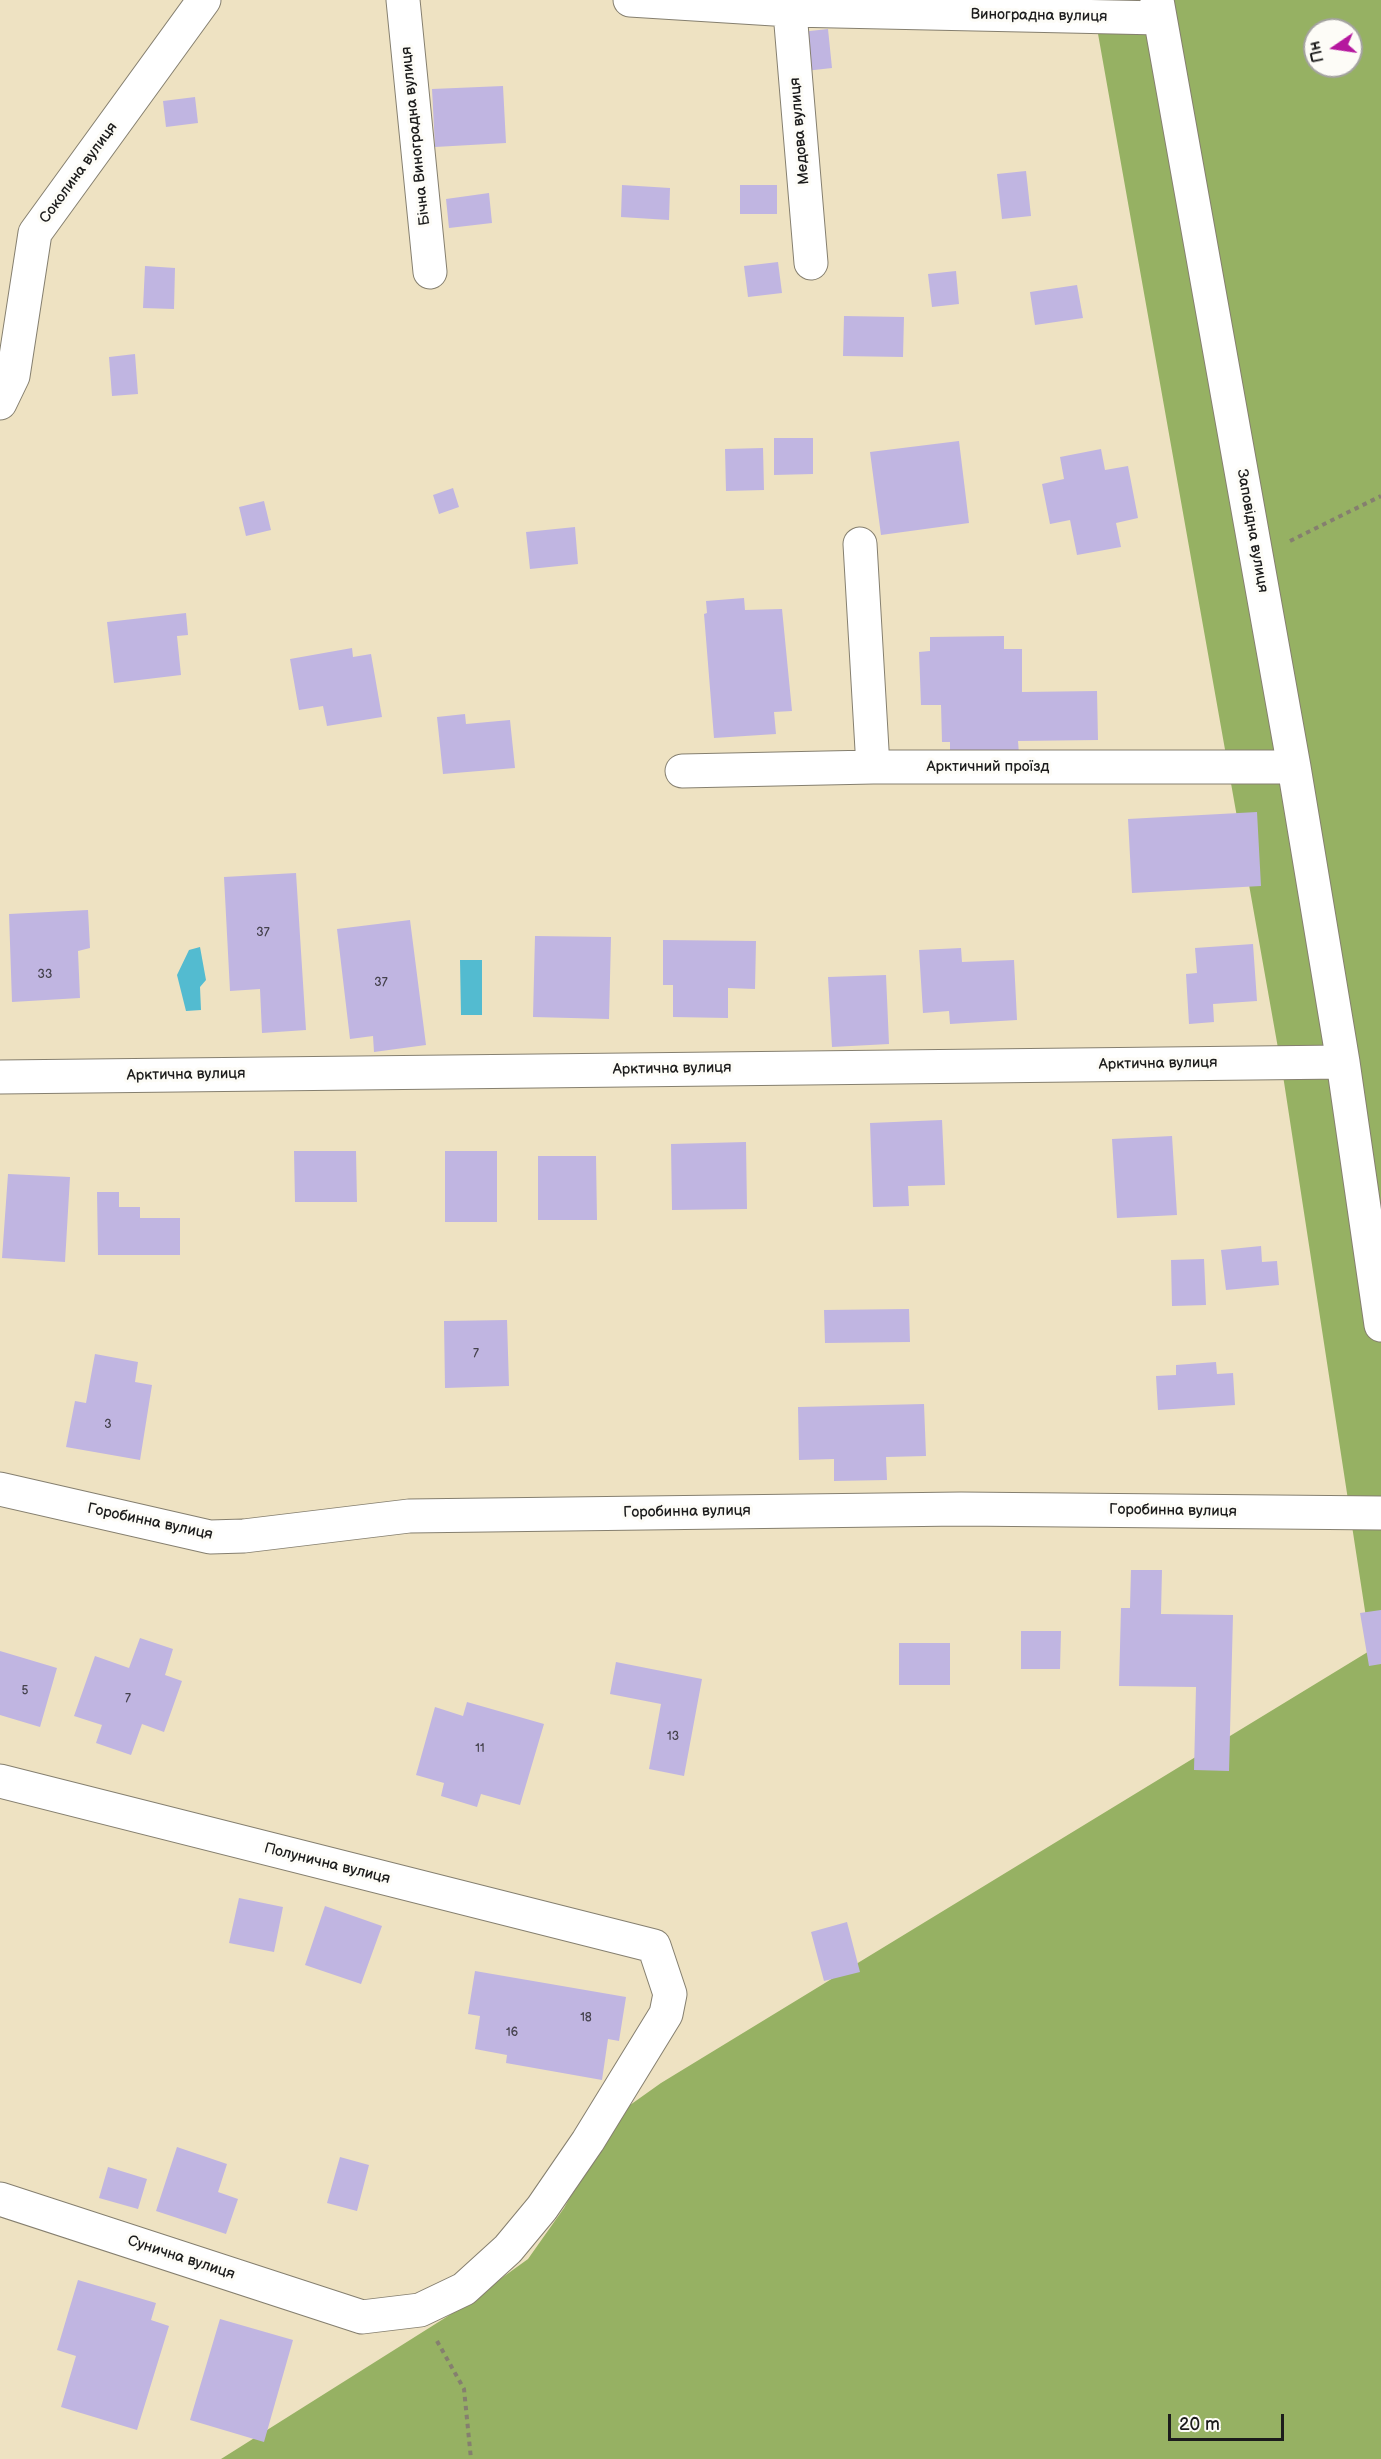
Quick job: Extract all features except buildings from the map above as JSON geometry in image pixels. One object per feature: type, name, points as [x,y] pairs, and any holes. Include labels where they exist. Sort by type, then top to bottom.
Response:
[{"type":"street","name":"Соколина вулиця","points":[[0,403],[13,376],[35,233],[204,0]]},
{"type":"street","name":"Бічна Виноградна вулиця","points":[[403,0],[430,272]]},
{"type":"street","name":"Виноградна вулиця","points":[[630,0],[789,5],[1159,9]]},
{"type":"street","name":"Медова вулиця","points":[[789,5],[811,263]]},
{"type":"street","name":"Заповідна вулиця","points":[[1159,9],[1294,767],[1343,1062],[1381,1325]]},
{"type":"street","points":[[860,544],[873,767]]},
{"type":"street","name":"Арктичний проїзд","points":[[682,771],[873,767],[1294,767]]},
{"type":"street","name":"Арктична вулиця","points":[[0,1077],[1343,1062]]},
{"type":"street","name":"Горобинна вулиця","points":[[0,1489],[210,1537],[244,1536],[409,1516],[961,1509],[1381,1513]]},
{"type":"street","name":"Полунична вулиця","points":[[0,1781],[654,1946],[670,1994],[666,2014],[588,2141],[542,2208],[508,2249],[464,2289],[420,2310]]},
{"type":"street","name":"Сунична вулиця","points":[[0,2199],[362,2317],[420,2310]]},
{"type":"path","points":[[1257,558],[1381,496]]},
{"type":"path","points":[[420,2310],[464,2389],[471,2459]]},
{"type":"green space","points":[[1092,0],[1381,0],[1381,2459],[221,2459],[456,2311],[528,2259],[564,2208],[616,2115],[661,2083],[1371,1650],[1284,1082]]},
{"type":"water","points":[[200,947],[206,980],[200,987],[201,1010],[186,1011],[177,975],[189,950]]},
{"type":"water","points":[[460,960],[482,960],[482,1015],[461,1015]]}]
